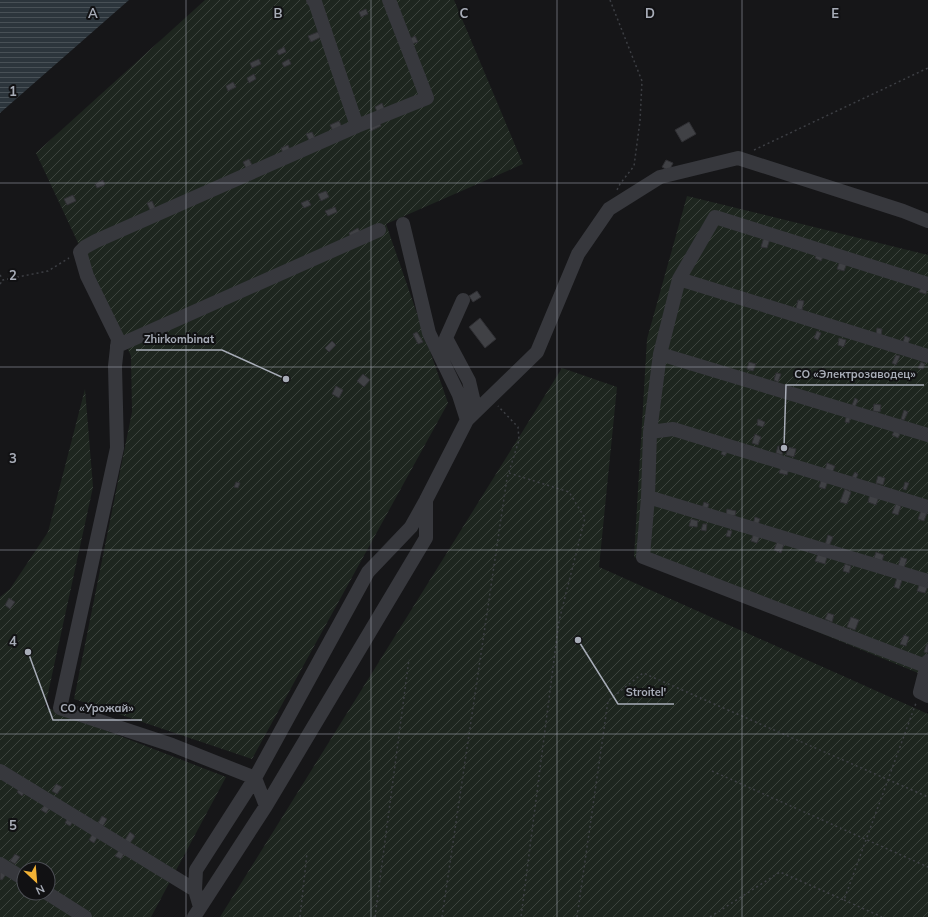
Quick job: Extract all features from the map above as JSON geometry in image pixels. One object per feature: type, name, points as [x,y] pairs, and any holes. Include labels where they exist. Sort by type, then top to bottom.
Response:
[{"type":"lane","points":[[313,0],[315,2],[358,126]]},
{"type":"lane","points":[[266,806],[255,778],[172,745],[60,708],[117,448],[115,366],[118,339],[87,276],[80,252],[96,241],[358,126],[427,98],[389,0]]},
{"type":"lane","points":[[197,912],[195,890],[196,870],[255,778],[368,572],[411,527],[472,416],[537,352],[578,254],[609,209],[660,177],[738,158],[903,211],[928,221]]},
{"type":"lane","points":[[924,694],[927,665],[643,557],[648,497],[650,432],[660,354],[679,279],[715,218],[928,284]]},
{"type":"lane","points":[[403,224],[429,333],[459,395],[472,416]]},
{"type":"lane","points":[[117,346],[379,230]]},
{"type":"lane","points":[[679,279],[928,356]]},
{"type":"lane","points":[[463,300],[446,338],[469,381],[472,416]]},
{"type":"lane","points":[[660,354],[928,435]]},
{"type":"lane","points":[[650,432],[673,429],[928,507]]},
{"type":"lane","points":[[648,497],[928,581]]},
{"type":"lane","points":[[197,912],[266,806],[426,538],[426,500]]},
{"type":"lane","points":[[0,771],[195,890]]},
{"type":"lane","points":[[0,864],[16,874]]},
{"type":"lane","points":[[56,899],[85,917]]},
{"type":"path","points":[[610,0],[642,81],[640,121],[634,166],[617,190]]},
{"type":"path","points":[[738,158],[928,68]]},
{"type":"path","points":[[0,284],[3,280],[48,271],[80,252]]},
{"type":"path","points":[[0,275],[3,280]]},
{"type":"path","points":[[442,917],[506,486],[519,440],[518,427],[490,398]]},
{"type":"path","points":[[509,473],[569,492],[586,518],[559,621],[521,917]]},
{"type":"path","points":[[375,917],[409,659]]},
{"type":"path","points":[[577,917],[608,701],[643,673],[928,797]]},
{"type":"path","points":[[844,900],[888,779],[924,694]]},
{"type":"path","points":[[712,771],[928,867]]},
{"type":"path","points":[[300,917],[307,853]]},
{"type":"path","points":[[710,917],[780,872],[882,917]]},
{"type":"shaded area","points":[[0,0],[129,0],[0,113]]},
{"type":"shaded area","points":[[205,0],[454,0],[523,164],[386,224],[448,403],[252,759],[74,699],[132,412],[131,356],[36,153]]},
{"type":"shaded area","points":[[687,196],[928,255],[928,677],[634,557],[647,339]]},
{"type":"shaded area","points":[[562,368],[617,387],[599,567],[928,714],[928,917],[220,917]]},
{"type":"shaded area","points":[[85,389],[93,487],[45,707],[226,777],[151,917],[0,917],[0,597],[10,589],[48,532]]},
{"type":"building","points":[[366,9],[368,14],[361,17],[359,12]]},
{"type":"building","points":[[318,32],[321,37],[311,42],[308,36]]},
{"type":"building","points":[[415,36],[418,42],[412,44],[409,39]]},
{"type":"building","points":[[284,47],[286,52],[279,55],[277,51]]},
{"type":"building","points":[[259,59],[261,64],[252,68],[250,63]]},
{"type":"building","points":[[289,59],[291,64],[284,67],[282,63]]},
{"type":"building","points":[[254,74],[256,79],[249,83],[247,78]]},
{"type":"building","points":[[233,82],[236,87],[228,91],[226,86]]},
{"type":"building","points":[[382,103],[387,115],[380,118],[375,107]]},
{"type":"building","points":[[378,119],[381,126],[371,131],[368,123]]},
{"type":"building","points":[[339,121],[342,127],[333,131],[330,125]]},
{"type":"building","points":[[689,122],[696,134],[682,142],[675,130]]},
{"type":"building","points":[[312,132],[315,138],[309,140],[306,134]]},
{"type":"building","points":[[288,145],[290,150],[283,153],[281,148]]},
{"type":"building","points":[[249,159],[252,165],[246,168],[243,162]]},
{"type":"building","points":[[666,160],[673,163],[669,171],[662,167]]},
{"type":"building","points":[[103,180],[105,185],[97,188],[95,184]]},
{"type":"building","points":[[326,191],[329,197],[321,201],[318,194]]},
{"type":"building","points":[[73,195],[76,201],[67,205],[64,199]]},
{"type":"building","points":[[308,200],[311,205],[304,208],[301,203]]},
{"type":"building","points":[[152,201],[156,210],[151,212],[147,203]]},
{"type":"building","points":[[335,207],[337,212],[328,216],[325,211]]},
{"type":"building","points":[[358,228],[362,236],[352,241],[349,233]]},
{"type":"building","points":[[764,237],[770,239],[767,248],[761,247]]},
{"type":"building","points":[[817,254],[823,257],[821,261],[815,258]]},
{"type":"building","points":[[840,261],[847,263],[844,271],[837,269]]},
{"type":"building","points":[[921,288],[927,290],[926,294],[919,292]]},
{"type":"building","points":[[477,291],[481,297],[473,302],[469,296]]},
{"type":"building","points":[[798,300],[804,301],[802,310],[796,309]]},
{"type":"building","points":[[480,318],[496,339],[485,348],[469,327]]},
{"type":"building","points":[[877,328],[882,329],[881,336],[876,335]]},
{"type":"building","points":[[817,331],[821,333],[818,340],[814,338]]},
{"type":"building","points":[[417,332],[423,342],[418,344],[413,334]]},
{"type":"building","points":[[905,336],[910,338],[908,344],[903,342]]},
{"type":"building","points":[[839,338],[846,340],[844,347],[838,345]]},
{"type":"building","points":[[332,341],[336,345],[329,352],[325,348]]},
{"type":"building","points":[[896,355],[900,356],[896,365],[892,363]]},
{"type":"building","points":[[749,362],[756,364],[753,371],[747,369]]},
{"type":"building","points":[[921,362],[925,364],[923,369],[918,368]]},
{"type":"building","points":[[776,373],[781,374],[778,382],[774,380]]},
{"type":"building","points":[[363,374],[370,380],[364,387],[357,381]]},
{"type":"building","points":[[336,386],[343,390],[339,398],[332,394]]},
{"type":"building","points":[[855,398],[858,400],[855,407],[852,405]]},
{"type":"building","points":[[874,404],[881,405],[880,412],[873,411]]},
{"type":"building","points":[[904,410],[908,412],[904,420],[901,419]]},
{"type":"building","points":[[847,414],[851,416],[849,423],[845,422]]},
{"type":"building","points":[[758,419],[765,422],[763,427],[757,425]]},
{"type":"building","points":[[895,430],[900,434],[898,438],[892,435]]},
{"type":"building","points":[[755,434],[761,437],[758,445],[752,443]]},
{"type":"building","points":[[778,446],[784,447],[782,455],[776,453]]},
{"type":"building","points":[[788,447],[796,449],[794,457],[786,455]]},
{"type":"building","points":[[723,450],[727,452],[725,456],[721,454]]},
{"type":"building","points":[[827,463],[835,466],[832,473],[825,470]]},
{"type":"building","points":[[781,467],[789,469],[787,475],[779,473]]},
{"type":"building","points":[[855,472],[858,474],[856,479],[852,477]]},
{"type":"building","points":[[878,476],[885,478],[883,485],[876,483]]},
{"type":"building","points":[[822,478],[828,481],[825,489],[819,487]]},
{"type":"building","points":[[236,482],[240,483],[238,488],[234,487]]},
{"type":"building","points":[[905,482],[909,483],[906,490],[903,489]]},
{"type":"building","points":[[845,489],[851,492],[847,504],[840,502]]},
{"type":"building","points":[[870,494],[879,497],[876,505],[868,502]]},
{"type":"building","points":[[704,502],[709,504],[707,510],[702,508]]},
{"type":"building","points":[[896,504],[901,506],[898,515],[892,513]]},
{"type":"building","points":[[922,508],[928,510],[924,521],[918,519]]},
{"type":"building","points":[[727,509],[736,511],[735,516],[726,515]]},
{"type":"building","points":[[755,517],[760,519],[758,525],[753,524]]},
{"type":"building","points":[[691,519],[698,521],[697,527],[689,526]]},
{"type":"building","points":[[703,524],[707,524],[706,531],[701,530]]},
{"type":"building","points":[[728,530],[732,531],[730,537],[726,536]]},
{"type":"building","points":[[754,533],[760,536],[757,543],[751,541]]},
{"type":"building","points":[[828,535],[833,537],[829,546],[825,545]]},
{"type":"building","points":[[777,542],[784,544],[781,553],[774,550]]},
{"type":"building","points":[[876,552],[884,555],[882,561],[874,558]]},
{"type":"building","points":[[818,554],[827,557],[825,564],[815,561]]},
{"type":"building","points":[[901,557],[907,559],[904,568],[898,566]]},
{"type":"building","points":[[845,564],[851,566],[849,573],[843,571]]},
{"type":"building","points":[[897,578],[902,580],[899,589],[894,587]]},
{"type":"building","points":[[920,583],[928,586],[925,593],[917,591]]},
{"type":"building","points":[[9,598],[15,602],[10,609],[5,605]]},
{"type":"building","points":[[828,613],[834,615],[832,622],[825,619]]},
{"type":"building","points":[[851,617],[859,620],[855,630],[847,627]]},
{"type":"building","points":[[904,635],[909,637],[906,646],[900,644]]},
{"type":"building","points":[[928,644],[928,653],[924,652]]},
{"type":"building","points":[[56,784],[62,787],[57,794],[52,791]]},
{"type":"building","points":[[22,785],[27,789],[22,796],[17,792]]},
{"type":"building","points":[[46,803],[51,806],[46,813],[41,810]]},
{"type":"building","points":[[69,816],[75,819],[70,826],[65,823]]},
{"type":"building","points":[[102,816],[107,819],[103,826],[98,823]]},
{"type":"building","points":[[130,832],[135,836],[130,843],[125,840]]},
{"type":"building","points":[[93,833],[98,836],[94,843],[89,840]]},
{"type":"building","points":[[120,849],[125,852],[121,859],[115,856]]},
{"type":"building","points":[[15,854],[20,857],[15,864],[10,861]]},
{"type":"building","points":[[1,870],[7,873],[2,880],[0,879]]},
{"type":"place","name":"Zhirkombinat","points":[[286,379]]},
{"type":"place","name":"СО «Электрозаводец»","points":[[784,448]]},
{"type":"place","name":"Stroitel'","points":[[578,640]]},
{"type":"place","name":"СО «Урожай»","points":[[28,652]]}]
